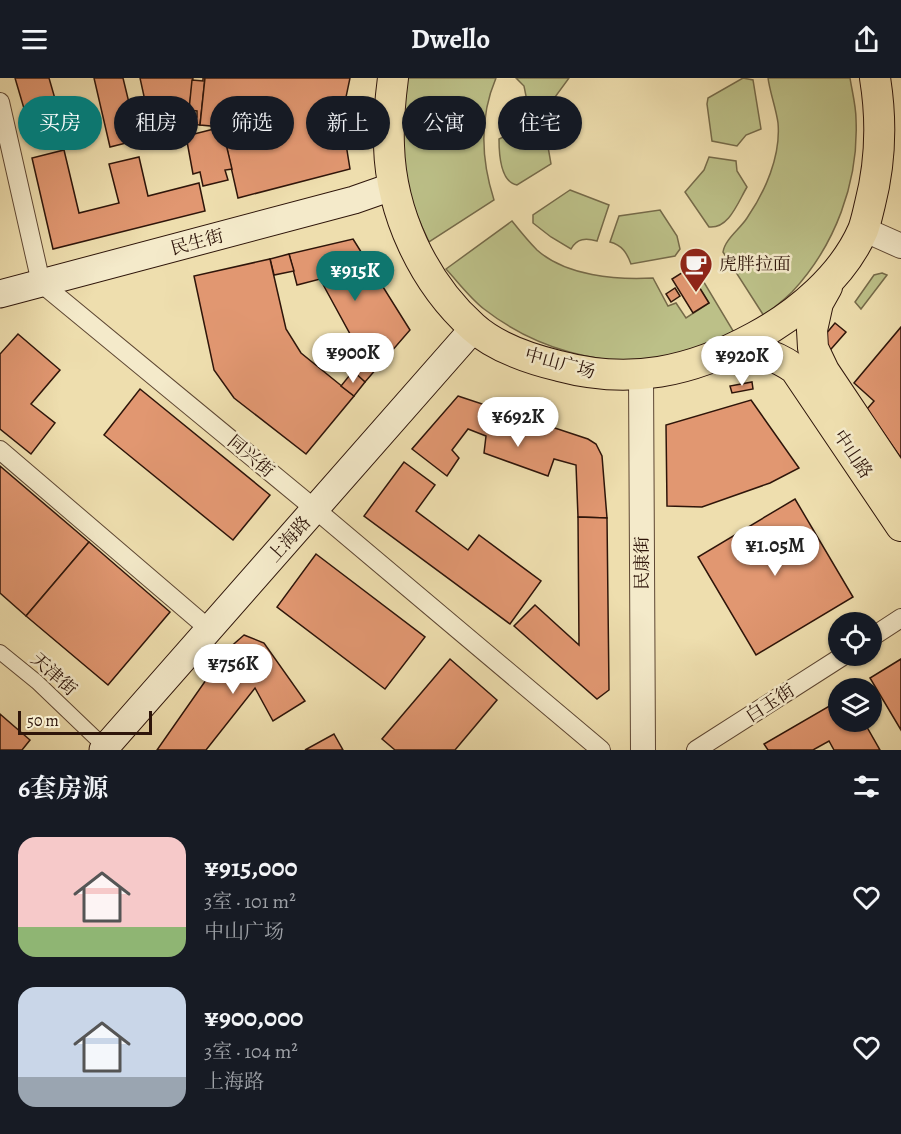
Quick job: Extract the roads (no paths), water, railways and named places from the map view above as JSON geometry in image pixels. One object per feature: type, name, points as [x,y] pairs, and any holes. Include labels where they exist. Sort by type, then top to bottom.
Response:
[{"type":"main road","name":"中山广场","points":[[393,78],[389,147],[394,186],[407,231],[422,264],[447,300],[474,328],[503,346],[544,362],[587,374],[613,376],[641,375],[701,362],[742,345],[780,323],[808,302],[833,276],[863,229],[876,181],[880,143],[880,106],[875,78]]},
{"type":"main road","name":"民生街","points":[[0,294],[354,200],[394,186]]},
{"type":"main road","points":[[701,362],[763,352],[780,358],[795,369],[815,377],[812,330],[818,303],[833,276]]},
{"type":"main road","name":"上海路","points":[[106,749],[474,328]]},
{"type":"main road","name":"中山路","points":[[815,377],[901,486]]},
{"type":"main road","name":"中山路","points":[[815,377],[901,526]]},
{"type":"street","points":[[0,102],[41,283]]},
{"type":"street","points":[[863,229],[901,246]]},
{"type":"street","name":"同兴街","points":[[41,283],[315,509],[601,750]]},
{"type":"street","name":"民康街","points":[[641,375],[643,750]]},
{"type":"street","points":[[0,450],[209,629]]},
{"type":"street","points":[[882,630],[901,618]]},
{"type":"street","name":"天津街","points":[[0,652],[37,682],[106,749]]},
{"type":"street","name":"白玉街","points":[[696,750],[828,666]]},
{"type":"place","name":"虎胖拉面","points":[[696,293]]}]
